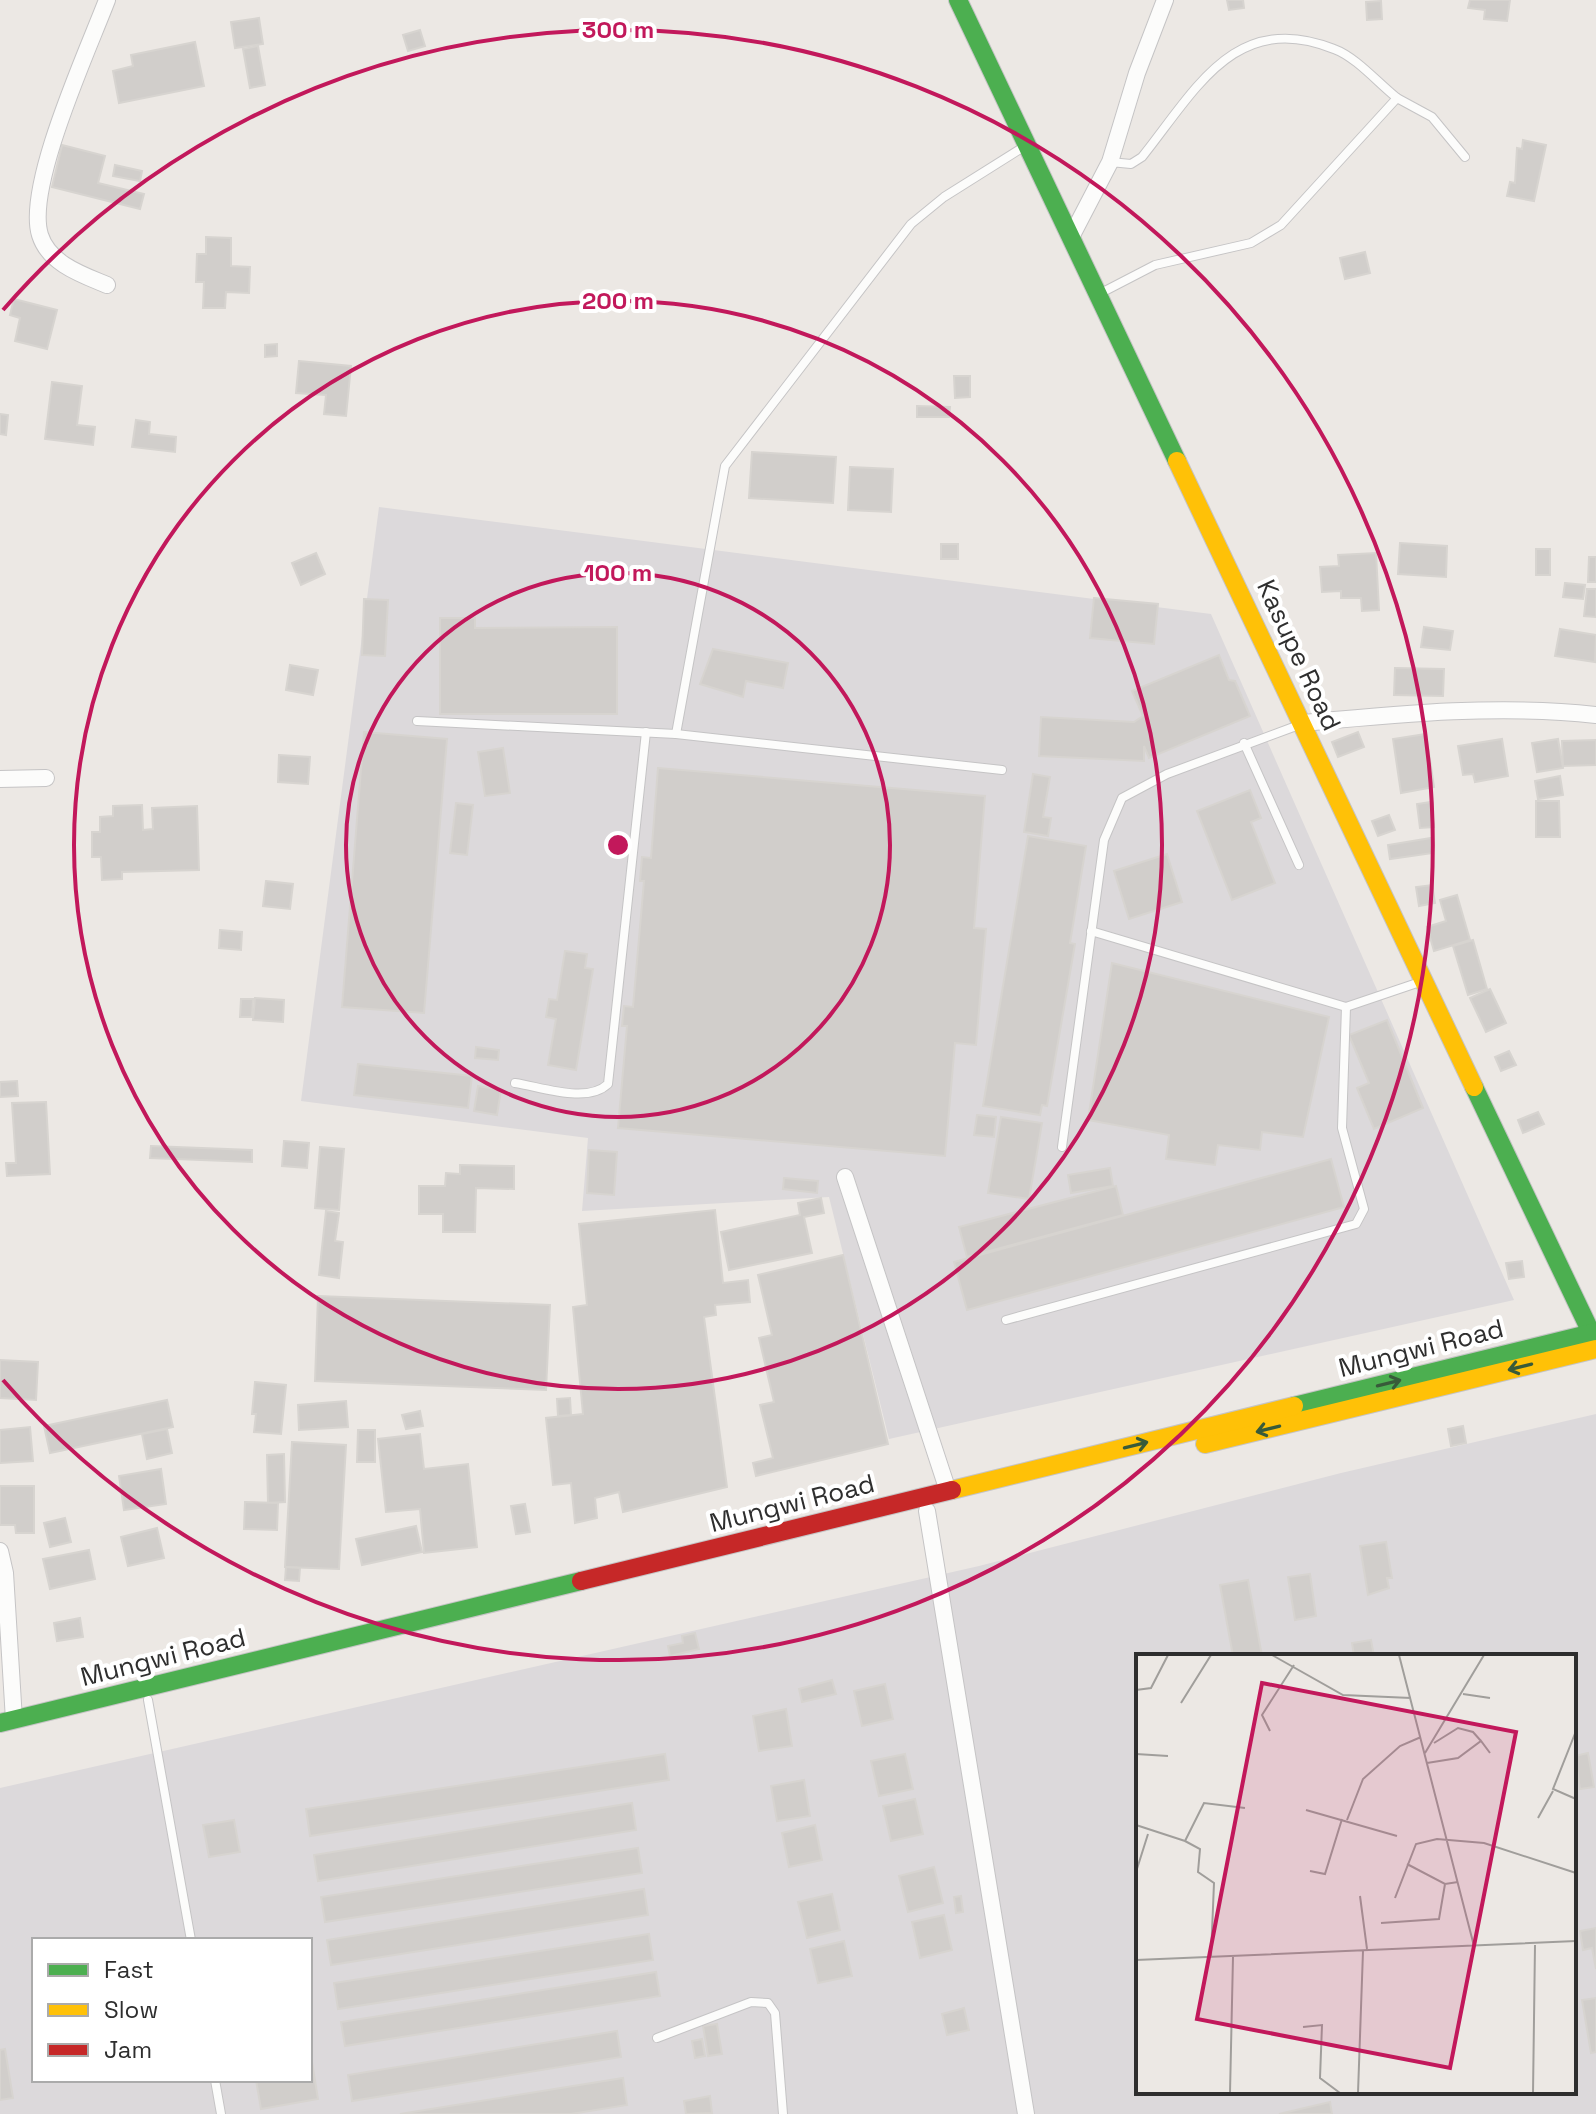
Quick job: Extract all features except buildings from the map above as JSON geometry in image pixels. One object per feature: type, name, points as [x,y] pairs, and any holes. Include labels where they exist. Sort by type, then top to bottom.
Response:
[{"type":"main road","name":"Kasupe Road","points":[[958,0],[1595,1339]]},
{"type":"main road","name":"Mungwi Road","points":[[7,1722],[948,1491],[1595,1339]]},
{"type":"main road","name":"Mungwi Road","points":[[0,1737],[927,1511],[1595,1339]]},
{"type":"street","points":[[107,0],[46,166],[39,199],[40,236],[65,268],[107,285]]},
{"type":"street","points":[[1071,237],[1110,162],[1137,73],[1165,0]]},
{"type":"street","points":[[1303,723],[1433,713],[1538,711],[1596,715]]},
{"type":"street","points":[[0,779],[46,778]]},
{"type":"street","points":[[845,1177],[948,1491]]},
{"type":"street","points":[[927,1511],[1026,2114]]},
{"type":"street","points":[[0,1551],[6,1584],[7,1722]]},
{"type":"lane","points":[[1110,162],[1131,164],[1142,157],[1217,64],[1241,47],[1290,36],[1337,49],[1397,98],[1432,117],[1465,157]]},
{"type":"lane","points":[[1099,294],[1155,265],[1251,243],[1281,225],[1397,98]]},
{"type":"lane","points":[[676,734],[725,466],[911,224],[944,197],[1027,144]]},
{"type":"lane","points":[[417,721],[676,734],[1002,770]]},
{"type":"lane","points":[[1062,1147],[1104,840],[1122,798],[1167,774],[1303,723]]},
{"type":"lane","points":[[515,1083],[585,1094],[600,1091],[608,1084],[646,732]]},
{"type":"lane","points":[[1244,743],[1299,865]]},
{"type":"lane","points":[[1091,931],[1346,1007],[1425,981]]},
{"type":"lane","points":[[1006,1320],[1356,1224],[1364,1209],[1342,1128],[1346,1007]]},
{"type":"lane","points":[[148,1700],[191,1938]]},
{"type":"lane","points":[[657,2038],[751,2002],[768,2003],[775,2013],[783,2114]]},
{"type":"lane","points":[[215,2082],[221,2114]]},
{"type":"shaded area","points":[[379,507],[1211,614],[1514,1300],[889,1439],[829,1197],[582,1211],[588,1138],[301,1101]]},
{"type":"shaded area","points":[[1596,1414],[1596,2114],[0,2114],[0,1788],[979,1566],[1341,1473]]},
{"type":"traffic: fast","points":[[958,0],[1177,461]]},
{"type":"traffic: fast","points":[[1474,1087],[1596,1343]]},
{"type":"traffic: fast","points":[[1294,1406],[1596,1332]]},
{"type":"traffic: fast","points":[[0,1723],[581,1581]]},
{"type":"traffic: slow","points":[[1177,461],[1474,1087]]},
{"type":"traffic: slow","points":[[1205,1444],[1596,1349]]},
{"type":"traffic: slow","points":[[952,1490],[1294,1406]]},
{"type":"traffic: jam","points":[[581,1581],[952,1490]]}]
